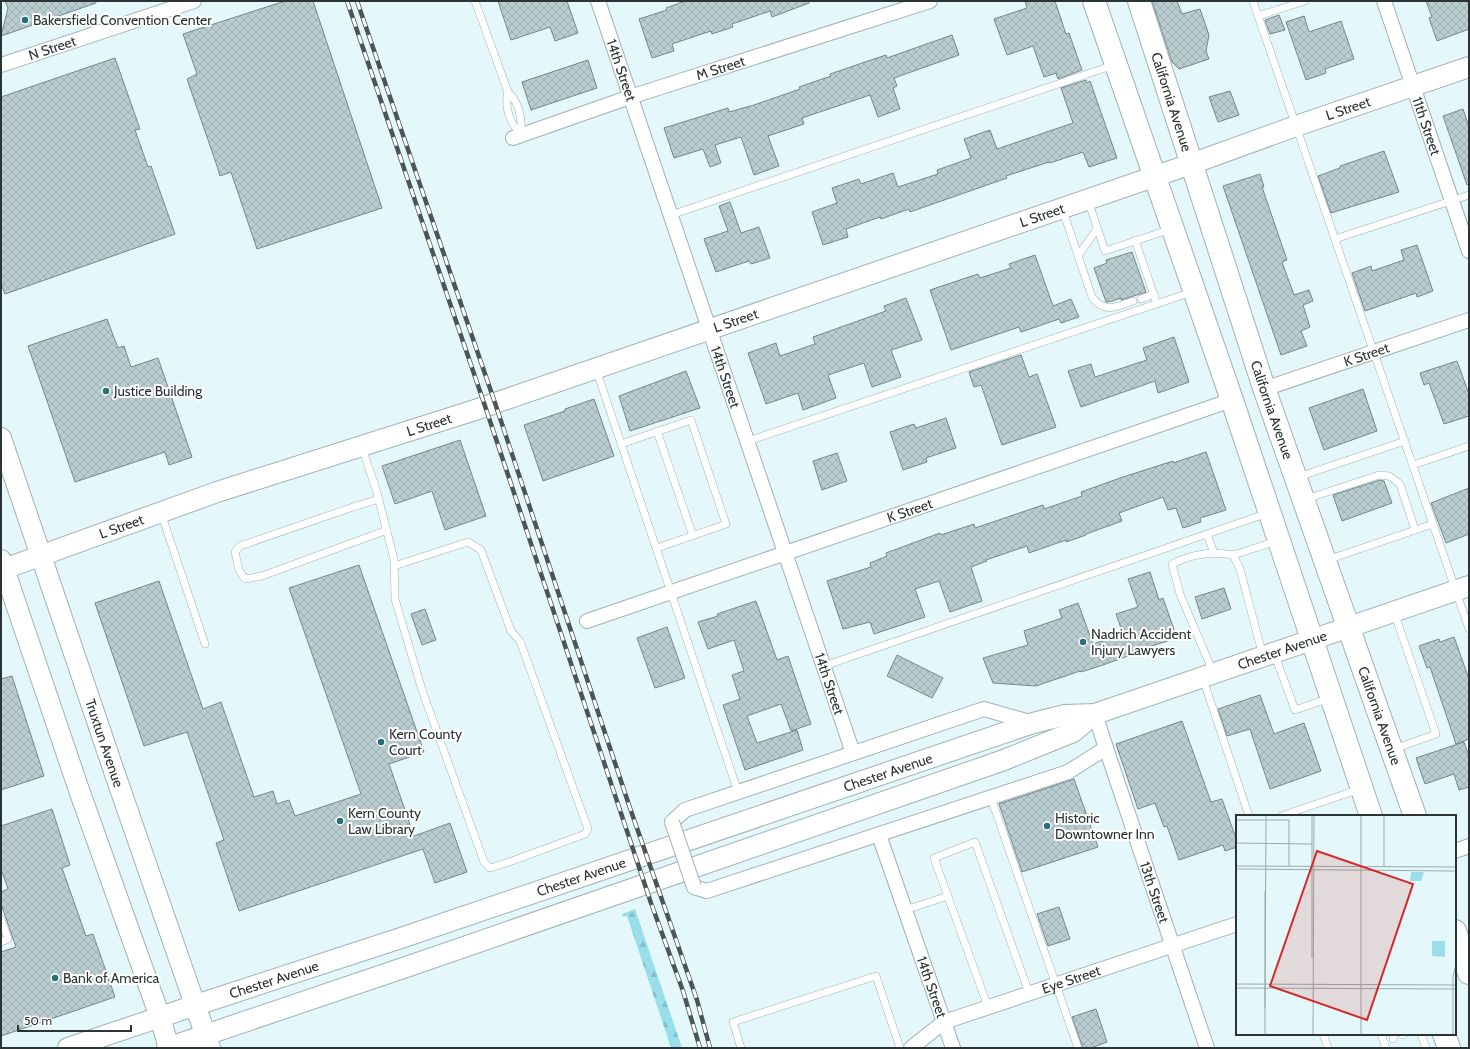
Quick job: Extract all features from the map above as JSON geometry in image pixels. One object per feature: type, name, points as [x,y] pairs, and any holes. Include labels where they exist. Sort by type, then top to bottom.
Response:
[{"type":"main road","points":[[1094,1],[1232,400],[1371,815]]},
{"type":"main road","name":"California Avenue","points":[[1139,1],[1264,389],[1415,815]]},
{"type":"main road","name":"L Street","points":[[2,566],[42,556],[217,492],[475,410],[1155,177],[1296,126],[1469,67]]},
{"type":"main road","name":"Truxtun Avenue","points":[[1,438],[116,777],[208,1041]]},
{"type":"main road","points":[[2,566],[79,790],[160,1017],[168,1048]]},
{"type":"main road","name":"Chester Avenue","points":[[68,1048],[401,938],[1033,723],[1065,715],[1096,714],[1462,588]]},
{"type":"main road","name":"Chester Avenue","points":[[168,1048],[208,1041],[412,965],[1004,760],[1073,732],[1096,714]]},
{"type":"main road","points":[[1456,935],[1469,973]]},
{"type":"main road","points":[[1444,1035],[1449,1048]]},
{"type":"street","name":"N Street","points":[[1,65],[194,1]]},
{"type":"street","name":"14th Street","points":[[598,1],[853,753]]},
{"type":"street","name":"M Street","points":[[517,137],[630,97],[930,1]]},
{"type":"street","name":"11th Street","points":[[1384,1],[1469,251]]},
{"type":"street","name":"K Street","points":[[1264,389],[1469,320]]},
{"type":"street","name":"K Street","points":[[587,621],[1232,400]]},
{"type":"street","points":[[1033,723],[984,709],[685,810],[672,822],[694,887],[707,891],[991,798],[1068,772],[1106,748]]},
{"type":"street","name":"13th Street","points":[[1096,714],[1106,748],[1207,1048]]},
{"type":"street","name":"14th Street","points":[[880,835],[953,1048]]},
{"type":"street","points":[[1456,852],[1469,846]]},
{"type":"street","name":"Eye Street","points":[[911,1048],[944,1022],[1236,924]]},
{"type":"lane","points":[[476,1],[508,92],[514,98],[522,121],[517,137]]},
{"type":"lane","points":[[1253,1],[1433,524],[1462,588],[1469,629]]},
{"type":"lane","points":[[1258,16],[1305,1]]},
{"type":"lane","points":[[671,215],[1116,65]]},
{"type":"lane","points":[[1335,239],[1469,195]]},
{"type":"lane","points":[[1088,200],[1105,251],[1172,229]]},
{"type":"lane","points":[[1062,208],[1092,297],[1097,304],[1111,308],[1133,301]]},
{"type":"lane","points":[[1078,256],[1097,229]]},
{"type":"lane","points":[[1135,240],[1157,304]]},
{"type":"lane","points":[[748,441],[1194,292]]},
{"type":"lane","points":[[1141,299],[1154,294]]},
{"type":"lane","points":[[596,368],[738,792]]},
{"type":"lane","points":[[622,444],[691,420],[726,524],[657,548]]},
{"type":"lane","points":[[657,431],[693,536]]},
{"type":"lane","points":[[1296,478],[1404,441]]},
{"type":"lane","points":[[362,446],[379,499],[394,559],[394,566],[395,599],[420,684],[484,862],[490,868],[512,862],[585,834],[588,829],[520,641],[511,631],[481,550],[468,542],[394,566]]},
{"type":"lane","points":[[1413,465],[1469,446]]},
{"type":"lane","points":[[1303,500],[1379,475],[1389,476],[1400,484],[1415,530]]},
{"type":"lane","points":[[379,499],[353,506],[240,546],[235,552],[239,570],[245,579],[262,576],[387,530]]},
{"type":"lane","points":[[161,512],[204,644]]},
{"type":"lane","points":[[824,666],[1270,512]]},
{"type":"lane","points":[[1325,560],[1433,524]]},
{"type":"lane","points":[[1207,534],[1214,553]]},
{"type":"lane","points":[[1249,815],[1208,675],[1180,594],[1172,564],[1188,556],[1214,553],[1233,555],[1279,540]]},
{"type":"lane","points":[[1233,555],[1240,569],[1269,654],[1295,710],[1332,698]]},
{"type":"lane","points":[[1392,749],[1436,734],[1394,612]]},
{"type":"lane","points":[[1284,815],[1362,788]]},
{"type":"lane","points":[[991,798],[1078,1048]]},
{"type":"lane","points":[[988,1007],[934,858],[975,842],[1029,993]]},
{"type":"lane","points":[[905,910],[948,896]]},
{"type":"lane","points":[[1,919],[8,939],[1,942]]},
{"type":"lane","points":[[741,1048],[733,1022],[876,976],[900,1048]]},
{"type":"lane","points":[[1323,1035],[1328,1048]]},
{"type":"lane","points":[[1381,1035],[1386,1048]]},
{"type":"lane","points":[[1421,1035],[1426,1048]]},
{"type":"green space","points":[[635,909],[682,1048],[671,1048],[627,916],[623,917],[622,914]]},
{"type":"building","name":"Bakersfield Convention Center","points":[[5,1],[96,1],[96,3],[1,36],[8,8]]},
{"type":"building","points":[[285,1],[313,1],[382,208],[257,249],[231,172],[220,176],[187,79],[197,74],[183,34]]},
{"type":"building","points":[[498,1],[567,1],[578,33],[555,41],[550,27],[511,40]]},
{"type":"building","points":[[685,1],[809,1],[809,3],[772,17],[770,11],[732,24],[733,27],[712,34],[711,31],[672,44],[674,51],[652,58],[639,19],[667,10],[666,8]]},
{"type":"building","points":[[1025,1],[1055,1],[1066,34],[1069,33],[1082,70],[1058,79],[1056,73],[1044,77],[1033,46],[1007,55],[994,19],[1027,8]]},
{"type":"building","points":[[1152,1],[1177,1],[1182,14],[1200,9],[1209,35],[1206,51],[1209,59],[1179,69],[1172,62]]},
{"type":"building","points":[[1426,1],[1469,1],[1469,29],[1437,41],[1429,18],[1432,17]]},
{"type":"building","points":[[1279,15],[1285,30],[1270,34],[1265,20]]},
{"type":"building","points":[[1304,16],[1309,32],[1341,21],[1354,59],[1325,69],[1326,73],[1306,80],[1286,22]]},
{"type":"building","points":[[952,35],[959,55],[894,78],[897,86],[893,88],[900,109],[878,117],[870,95],[802,118],[804,124],[768,136],[779,166],[754,175],[741,137],[715,145],[721,163],[710,167],[703,149],[674,158],[664,128],[728,108],[729,112],[754,105],[800,89],[799,87],[831,76],[830,74],[886,55],[887,58]]},
{"type":"building","points":[[115,58],[140,129],[135,130],[148,167],[151,166],[175,234],[5,294],[1,284],[1,97]]},
{"type":"building","points":[[588,60],[597,88],[531,110],[522,82]]},
{"type":"building","points":[[1086,80],[1087,83],[1090,81],[1117,158],[1089,167],[1083,152],[1050,163],[1049,162],[1006,176],[1007,178],[910,212],[909,209],[846,229],[848,237],[823,245],[812,212],[837,203],[832,188],[859,179],[861,184],[893,173],[898,187],[938,174],[937,170],[971,158],[964,139],[990,130],[997,149],[1073,123],[1061,88]]},
{"type":"building","points":[[1230,91],[1239,115],[1218,122],[1209,97]]},
{"type":"building","points":[[1463,109],[1469,127],[1469,184],[1467,185],[1443,116]]},
{"type":"building","points":[[1384,151],[1399,192],[1331,213],[1318,176],[1340,168],[1340,166]]},
{"type":"building","points":[[1260,174],[1264,187],[1262,187],[1287,260],[1282,262],[1294,295],[1309,290],[1313,301],[1303,305],[1310,327],[1301,331],[1307,346],[1281,355],[1223,186]]},
{"type":"building","points":[[730,202],[741,233],[759,227],[770,258],[751,264],[749,261],[716,272],[704,239],[728,231],[719,206]]},
{"type":"building","points":[[1417,245],[1433,291],[1417,297],[1416,293],[1365,311],[1352,273],[1371,266],[1372,271],[1404,260],[1401,250]]},
{"type":"building","points":[[1132,252],[1146,292],[1121,300],[1121,298],[1106,302],[1094,268],[1107,263],[1106,260]]},
{"type":"building","points":[[1035,255],[1053,306],[1071,299],[1079,317],[1061,323],[1059,319],[1021,332],[1019,327],[951,350],[930,290],[978,274],[980,278],[1011,268],[1009,264]]},
{"type":"building","points":[[906,298],[922,340],[891,350],[901,377],[872,387],[864,363],[828,375],[836,398],[803,410],[798,393],[766,404],[748,353],[776,343],[780,356],[815,344],[813,337],[886,311],[884,306]]},
{"type":"building","name":"Justice Building","points":[[107,319],[118,348],[124,346],[131,367],[158,358],[192,457],[169,465],[165,452],[75,482],[28,346]]},
{"type":"building","points":[[1174,337],[1189,382],[1158,393],[1155,381],[1081,407],[1068,371],[1091,364],[1095,377],[1147,360],[1143,348]]},
{"type":"building","points":[[1021,355],[1029,377],[1037,374],[1056,427],[1002,445],[981,385],[974,387],[969,372]]},
{"type":"building","points":[[1457,361],[1469,394],[1469,416],[1444,424],[1429,383],[1424,385],[1420,373]]},
{"type":"building","points":[[686,371],[700,408],[630,431],[619,396]]},
{"type":"building","points":[[1363,389],[1377,431],[1324,450],[1309,408]]},
{"type":"building","points":[[594,399],[614,456],[543,481],[524,425]]},
{"type":"building","points":[[946,418],[956,448],[926,458],[927,462],[903,470],[890,432],[914,424],[916,428]]},
{"type":"building","points":[[460,440],[486,516],[445,530],[432,491],[395,504],[382,466]]},
{"type":"building","points":[[1206,452],[1226,510],[1200,518],[1201,522],[1183,528],[1176,508],[1168,510],[1163,497],[1119,513],[1122,521],[1086,535],[1066,542],[1066,540],[1029,553],[1027,546],[986,560],[987,561],[971,567],[982,601],[950,612],[939,581],[915,589],[925,617],[874,634],[870,622],[843,629],[827,581],[871,567],[870,563],[887,556],[886,553],[940,533],[941,535],[974,524],[975,528],[1043,505],[1044,509],[1082,496],[1081,492],[1120,478]]},
{"type":"building","points":[[837,453],[847,481],[822,490],[813,461]]},
{"type":"building","points":[[1380,480],[1384,481],[1392,503],[1342,521],[1333,495]]},
{"type":"building","points":[[1469,488],[1469,534],[1446,543],[1431,503]]},
{"type":"building","name":"Kern County Court","points":[[359,565],[424,752],[389,764],[414,836],[450,823],[467,872],[435,883],[423,849],[239,911],[216,843],[224,840],[187,732],[144,746],[95,603],[159,581],[203,709],[221,702],[254,797],[273,791],[277,804],[289,800],[295,816],[361,794],[289,588]]},
{"type":"building","points":[[1150,572],[1159,600],[1163,598],[1177,638],[1127,654],[1128,656],[1100,666],[1036,686],[993,683],[983,658],[1028,645],[1024,631],[1062,618],[1059,610],[1078,603],[1093,644],[1123,634],[1116,614],[1138,607],[1128,579]]},
{"type":"building","points":[[1224,588],[1231,609],[1202,619],[1195,597]]},
{"type":"building","points":[[756,601],[777,660],[788,656],[811,724],[791,731],[781,704],[747,716],[757,743],[797,730],[803,750],[745,770],[723,705],[740,699],[732,675],[744,671],[734,640],[708,649],[698,622]]},
{"type":"building","points":[[425,609],[436,640],[422,645],[411,614]]},
{"type":"building","points":[[667,627],[685,678],[655,688],[637,638]]},
{"type":"building","points":[[1454,637],[1469,679],[1469,739],[1456,744],[1430,667],[1427,668],[1419,646],[1439,639],[1440,642]]},
{"type":"building","points":[[897,655],[943,678],[932,698],[887,676]]},
{"type":"building","points":[[12,676],[44,776],[1,790],[1,679]]},
{"type":"building","points":[[1260,695],[1274,734],[1304,723],[1321,771],[1270,789],[1250,729],[1227,736],[1218,709]]},
{"type":"building","points":[[1182,721],[1211,802],[1222,799],[1236,838],[1236,847],[1225,851],[1223,845],[1179,860],[1167,826],[1164,827],[1155,803],[1138,809],[1116,744]]},
{"type":"building","points":[[1464,742],[1469,756],[1469,787],[1459,790],[1454,774],[1425,784],[1416,758]]},
{"type":"building","name":"Historic Downtowner Inn","points":[[1074,779],[1098,847],[1022,872],[999,804]]},
{"type":"building","points":[[52,809],[70,865],[62,868],[86,936],[93,934],[115,997],[1,1036],[1,952],[16,947],[1,904],[1,892],[8,889],[1,869],[1,826]]},
{"type":"building","points":[[1059,907],[1070,939],[1048,946],[1037,914]]},
{"type":"building","points":[[1096,1009],[1107,1042],[1091,1048],[1083,1048],[1072,1017]]},
{"type":"railway","points":[[347,1],[485,406],[651,903],[683,991],[700,1048]]},
{"type":"railway","points":[[357,1],[495,403],[631,811],[697,1000],[710,1048]]},
{"type":"place","name":"Bakersfield Convention Center","points":[[25,20]]},
{"type":"place","name":"Justice Building","points":[[106,391]]},
{"type":"place","name":"Nadrich Accident Injury Lawyers","points":[[1083,642]]},
{"type":"place","name":"Kern County Court","points":[[381,742]]},
{"type":"place","name":"Kern County Law Library","points":[[340,821]]},
{"type":"place","name":"Historic Downtowner Inn","points":[[1047,826]]},
{"type":"place","name":"Bank of America","points":[[55,978]]}]
